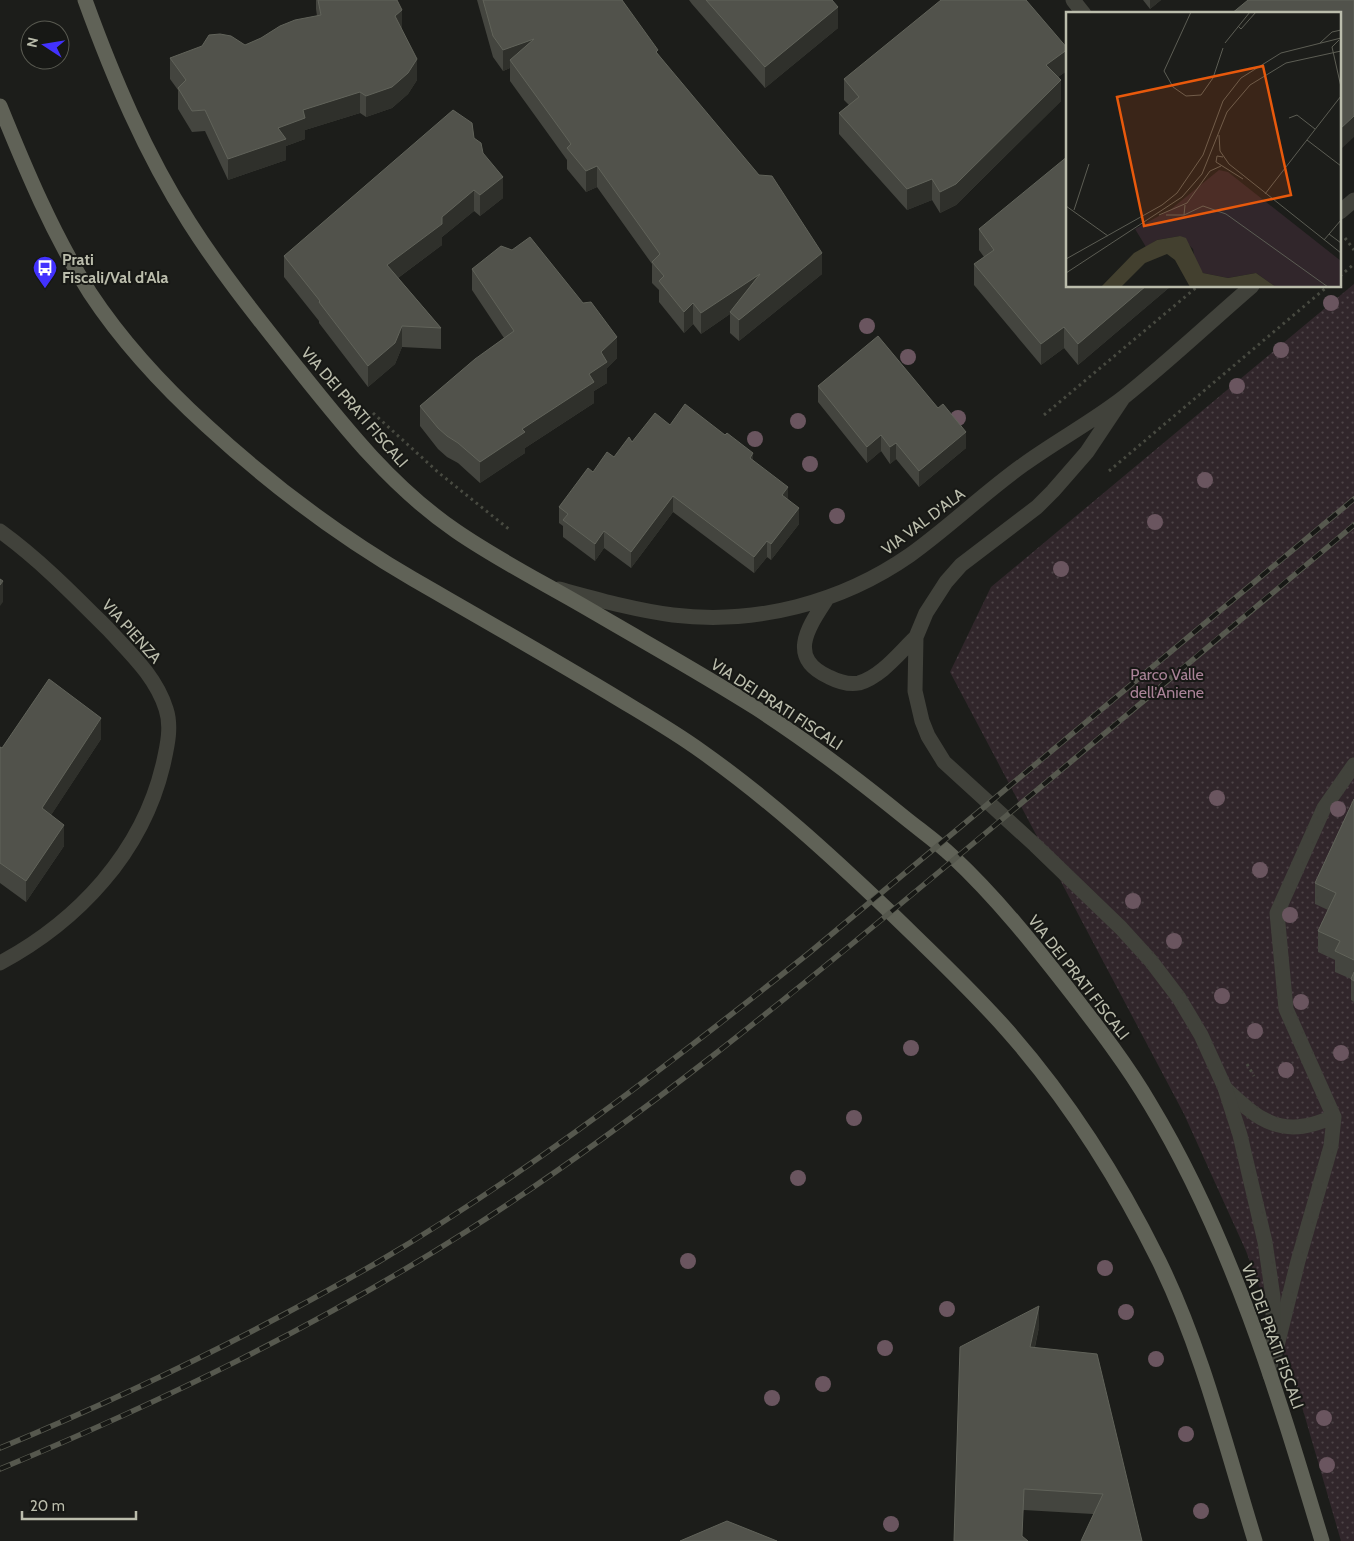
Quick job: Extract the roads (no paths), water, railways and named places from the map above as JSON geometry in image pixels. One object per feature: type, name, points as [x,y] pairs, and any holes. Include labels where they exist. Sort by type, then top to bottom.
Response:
[{"type":"main road","name":"VIA DEI PRATI FISCALI","points":[[85,0],[127,105],[185,217],[237,293],[339,421],[384,471],[419,503],[456,531],[510,565],[710,680],[756,708],[824,754],[950,854],[1004,908],[1042,955],[1108,1041],[1148,1100],[1181,1161],[1213,1227],[1254,1328],[1322,1541]]},
{"type":"main road","points":[[0,106],[33,184],[67,254],[92,295],[130,347],[150,370],[226,444],[316,516],[410,577],[540,651],[656,721],[739,779],[766,800],[835,861],[949,969],[1011,1035],[1042,1073],[1092,1142],[1159,1261],[1188,1328],[1255,1541]]},
{"type":"street","points":[[1073,0],[1082,12]]},
{"type":"street","points":[[1342,210],[1354,200]]},
{"type":"street","name":"VIA VAL D'ALA","points":[[552,588],[645,610],[673,615],[703,617],[761,615],[796,608],[828,597],[888,570],[909,556],[1022,466],[1123,398],[1250,288]]},
{"type":"street","points":[[1123,398],[1087,452],[1053,491],[1037,507],[968,559],[952,574],[926,613],[916,637],[914,674],[918,708],[928,736],[944,762],[1035,845],[1121,928],[1179,998],[1213,1059],[1240,1134],[1270,1273],[1273,1325],[1270,1375]]},
{"type":"street","name":"VIA PIENZA","points":[[0,531],[59,579],[138,661],[157,688],[167,710],[169,732],[160,776],[145,816],[120,860],[91,896],[55,928],[0,963]]},
{"type":"street","points":[[828,597],[807,631],[804,642],[808,660],[814,668],[830,678],[848,683],[857,683],[868,679],[888,665],[916,637]]},
{"type":"street","points":[[1270,1375],[1298,1261],[1331,1146],[1334,1117],[1286,1009],[1277,913],[1324,808],[1354,765]]},
{"type":"street","points":[[1225,1088],[1249,1110],[1266,1122],[1288,1128],[1305,1126],[1334,1117]]},
{"type":"railway","points":[[0,1448],[145,1384],[286,1313],[378,1262],[545,1154],[705,1035],[809,953],[1354,499]]},
{"type":"railway","points":[[0,1469],[180,1389],[297,1330],[411,1266],[531,1189],[655,1100],[775,1007],[1354,525]]},
{"type":"place","name":"Prati Fiscali/Val d'Ala","points":[[45,289]]},
{"type":"park label","name":"Parco Valle dell'Aniene","points":[[1167,683]]}]
